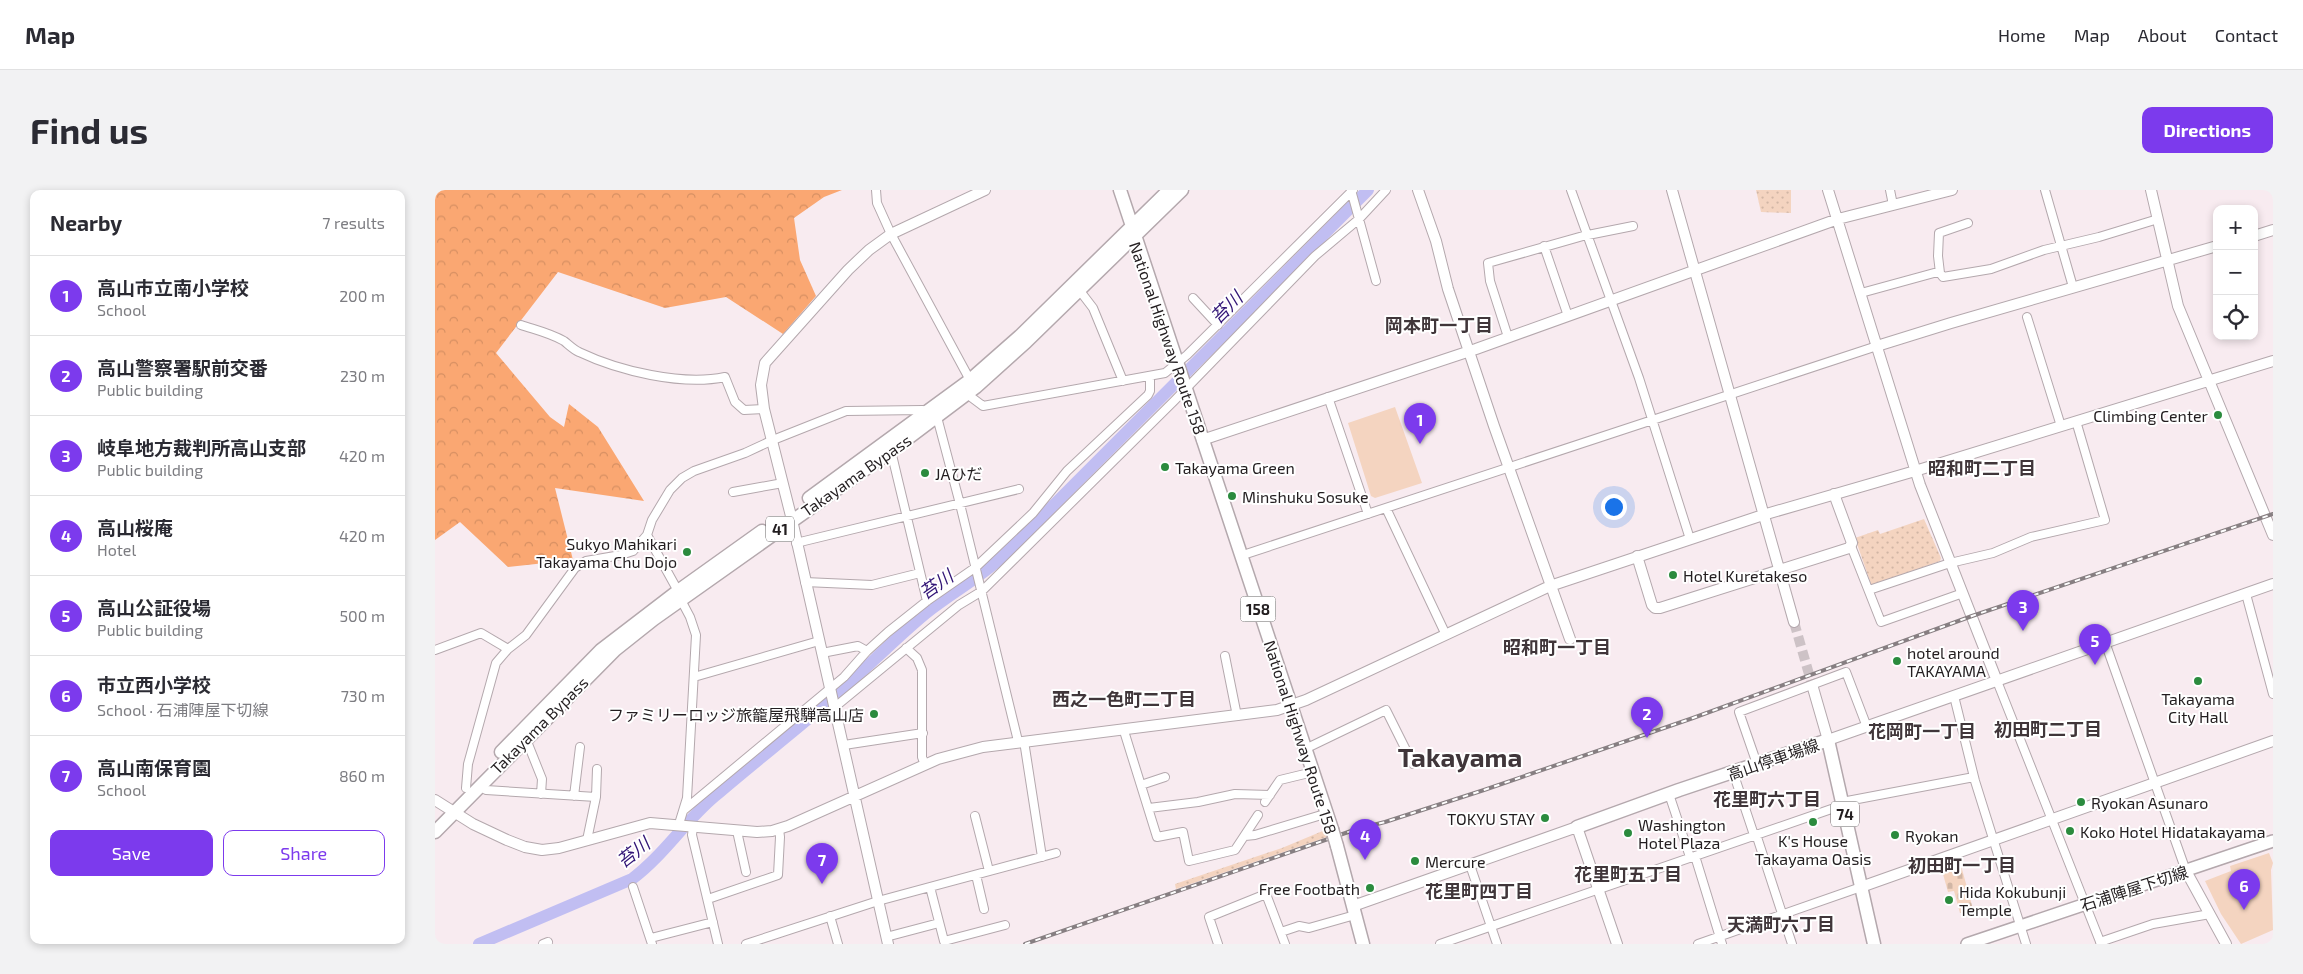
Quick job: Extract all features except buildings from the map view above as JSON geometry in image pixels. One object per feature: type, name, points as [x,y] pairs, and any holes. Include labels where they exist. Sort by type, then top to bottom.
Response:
[{"type":"main road","name":"National Highway Route 158","points":[[1120,190],[1240,556],[1327,813],[1363,944]]},
{"type":"main road","name":"Takayama Bypass","points":[[435,832],[450,811],[601,650],[933,414],[967,394],[1080,291],[1169,190]]},
{"type":"main road","name":"Takayama Bypass","points":[[791,516],[891,451],[1182,190]]},
{"type":"main road","name":"Takayama Bypass","points":[[472,787],[526,738],[615,650],[679,596]]},
{"type":"main road","name":"高山停車場線","points":[[1577,827],[1828,740],[1874,944]]},
{"type":"main road","name":"Takayama Bypass","points":[[435,820],[450,811]]},
{"type":"main road","name":"石浦陣屋下切線","points":[[1967,944],[2273,841]]},
{"type":"street","points":[[876,190],[877,203],[891,234],[970,380]]},
{"type":"street","points":[[939,923],[887,940],[831,688],[773,440],[764,409],[761,385],[765,363],[848,270],[869,250],[891,234],[985,190]]},
{"type":"street","points":[[835,706],[959,605],[981,590],[1315,256],[1386,190]]},
{"type":"street","points":[[1418,190],[1436,241],[1448,289],[1508,468],[1570,638]]},
{"type":"street","points":[[1571,190],[1653,420],[1690,539]]},
{"type":"street","points":[[1672,190],[1794,622]]},
{"type":"street","points":[[1828,190],[1915,471],[2100,943],[2153,924],[2210,914]]},
{"type":"street","points":[[1891,190],[1893,205]]},
{"type":"street","points":[[1202,440],[1469,351],[1838,220],[1952,190]]},
{"type":"street","points":[[2045,190],[2073,287]]},
{"type":"street","points":[[2151,190],[2178,306],[2273,535]]},
{"type":"street","points":[[1352,191],[1376,281]]},
{"type":"street","points":[[967,394],[983,406],[1165,373],[1177,365],[1287,254],[1329,216],[1352,191]]},
{"type":"street","points":[[1861,293],[1940,274],[1943,277],[1991,269],[2062,246],[2158,219]]},
{"type":"street","points":[[1940,274],[1938,256],[1939,233],[1968,223]]},
{"type":"street","points":[[1508,337],[1490,282],[1488,263],[1544,246],[1633,226]]},
{"type":"street","points":[[2258,235],[2273,230]]},
{"type":"street","points":[[1544,246],[1568,316]]},
{"type":"street","points":[[1240,556],[1877,346],[2213,247]]},
{"type":"street","points":[[1080,291],[1093,308],[1123,381]]},
{"type":"street","points":[[1193,298],[1217,325]]},
{"type":"street","points":[[2027,317],[2061,426]]},
{"type":"street","points":[[521,324],[540,330],[563,341],[577,352],[660,377],[685,380],[725,377],[735,402],[744,410],[764,409]]},
{"type":"street","points":[[435,800],[450,811],[525,848],[551,849],[639,825],[658,823],[737,831],[765,832],[779,829],[855,797],[925,764],[983,747],[1237,716],[1291,706],[1550,586],[1763,515],[1915,471],[2273,361]]},
{"type":"street","points":[[684,810],[831,688],[867,650],[927,600],[976,568],[1033,513],[1067,471],[1148,395],[1150,376]]},
{"type":"street","points":[[1328,397],[1368,514]]},
{"type":"street","points":[[596,798],[486,790],[472,787],[468,764],[484,713],[490,680],[496,663],[508,649],[526,634],[575,568],[586,561],[621,556],[633,551],[647,535],[652,520],[670,490],[683,478],[846,411],[933,414],[960,504],[1021,741],[1042,857]]},
{"type":"street","points":[[1869,590],[1950,563],[1993,553],[2031,538],[2105,520],[2076,421]]},
{"type":"street","points":[[891,451],[927,600]]},
{"type":"street","points":[[733,492],[783,482]]},
{"type":"street","points":[[797,543],[1019,489]]},
{"type":"street","points":[[1834,494],[1851,546],[1881,622],[1963,593]]},
{"type":"street","points":[[1385,508],[1446,635]]},
{"type":"street","points":[[647,535],[696,631],[689,779],[684,810],[679,824]]},
{"type":"street","points":[[1637,556],[1652,605],[1655,608],[1851,546]]},
{"type":"street","points":[[805,582],[872,585],[920,573]]},
{"type":"street","points":[[1813,688],[1828,740],[2273,584]]},
{"type":"street","points":[[2246,594],[2273,694]]},
{"type":"street","points":[[435,650],[481,633],[508,649]]},
{"type":"street","points":[[694,677],[819,641]]},
{"type":"street","points":[[2105,642],[2186,870],[2226,944]]},
{"type":"street","points":[[822,653],[858,646],[867,650]]},
{"type":"street","points":[[906,648],[917,658],[923,670],[922,757],[925,764]]},
{"type":"street","points":[[1225,656],[1237,716]]},
{"type":"street","points":[[1757,764],[1739,712],[1846,672],[1867,727]]},
{"type":"street","points":[[1954,696],[1974,777],[2026,944]]},
{"type":"street","points":[[1305,749],[1386,710],[1413,764]]},
{"type":"street","points":[[1124,731],[1157,837],[1183,832],[1189,861],[1235,850],[1258,815]]},
{"type":"street","points":[[843,745],[923,733]]},
{"type":"street","points":[[526,738],[542,779],[541,794]]},
{"type":"street","points":[[1698,944],[1721,940],[1783,914],[2273,741]]},
{"type":"street","points":[[574,796],[580,747]]},
{"type":"street","points":[[587,840],[596,798],[597,769]]},
{"type":"street","points":[[1149,808],[1198,802],[1235,794],[1267,799],[1280,780],[1313,772]]},
{"type":"street","points":[[1733,772],[1792,944]]},
{"type":"street","points":[[1141,785],[1165,777]]},
{"type":"street","points":[[1440,944],[1843,803],[1974,777]]},
{"type":"street","points":[[1669,794],[1721,940]]},
{"type":"street","points":[[1245,836],[1255,835],[1327,813]]},
{"type":"street","points":[[975,816],[989,871]]},
{"type":"street","points":[[692,826],[692,835],[718,944]]},
{"type":"street","points":[[1281,932],[1299,926],[1309,928],[1470,865],[1577,827],[1617,944]]},
{"type":"street","points":[[708,899],[779,875],[779,829]]},
{"type":"street","points":[[737,831],[737,838],[746,872]]},
{"type":"street","points":[[746,944],[878,901],[1056,853]]},
{"type":"street","points":[[1470,865],[1497,944]]},
{"type":"street","points":[[975,875],[984,909]]},
{"type":"street","points":[[633,887],[651,941],[713,922]]},
{"type":"street","points":[[930,887],[944,941],[1005,925]]},
{"type":"street","points":[[1218,944],[1209,917],[1266,894],[1285,944]]},
{"type":"street","points":[[830,916],[838,944]]},
{"type":"green space","points":[[435,190],[842,190],[824,197],[794,218],[800,260],[816,296],[783,334],[726,297],[665,308],[558,272],[496,353],[550,417],[564,427],[569,404],[598,427],[644,501],[555,488],[573,560],[508,567],[460,522],[435,540]]},
{"type":"green space","points":[[1756,190],[1791,190],[1791,213],[1761,212]]},
{"type":"green space","points":[[1395,407],[1422,483],[1375,498],[1371,496],[1348,423]]},
{"type":"green space","points":[[1924,519],[1941,558],[1940,561],[1874,585],[1871,584],[1855,538],[1878,530],[1880,534]]},
{"type":"green space","points":[[1325,830],[1327,837],[1176,889],[1175,884],[1282,848]]},
{"type":"green space","points":[[2269,853],[2273,863],[2271,870],[2273,930],[2241,944],[2221,914],[2205,881],[2231,871],[2230,866]]},
{"type":"green space","points":[[1960,862],[1973,909],[1960,913],[1954,891],[1948,892],[1941,867]]},
{"type":"waterway","name":"苔川","points":[[479,944],[632,879],[644,870],[715,796],[828,702],[926,613],[1002,557],[1368,190]]},
{"type":"tunnel","points":[[1794,622],[1813,688]]},
{"type":"railway","points":[[1025,944],[1357,829],[1385,822],[1484,790],[1693,718],[1972,616],[2273,514]]},
{"type":"place","name":"Climbing Center","points":[[2218,415]]},
{"type":"place","name":"高山市立南小学校","points":[[1420,444]]},
{"type":"place","name":"Takayama Green","points":[[1165,467]]},
{"type":"place","name":"JAひだ","points":[[925,473]]},
{"type":"place","name":"Minshuku Sosuke","points":[[1232,496]]},
{"type":"place","name":"Sukyo Mahikari Takayama Chu Dojo","points":[[687,552]]},
{"type":"place","name":"Hotel Kuretakeso","points":[[1673,575]]},
{"type":"place","name":"岐阜地方裁判所高山支部","points":[[2023,631]]},
{"type":"place","name":"hotel around TAKAYAMA","points":[[1897,661]]},
{"type":"place","name":"高山公証役場","points":[[2095,665]]},
{"type":"place","name":"Takayama City Hall","points":[[2198,681]]},
{"type":"place","name":"ファミリーロッジ旅籠屋飛騨高山店","points":[[874,714]]},
{"type":"place","name":"高山警察署駅前交番","points":[[1647,738]]},
{"type":"place","name":"Ryokan Asunaro","points":[[2081,802]]},
{"type":"place","name":"TOKYU STAY","points":[[1545,818]]},
{"type":"place","name":"K's House Takayama Oasis","points":[[1813,822]]},
{"type":"place","name":"Koko Hotel Hidatakayama","points":[[2070,831]]},
{"type":"place","name":"Washington Hotel Plaza","points":[[1628,833]]},
{"type":"place","name":"Ryokan","points":[[1895,835]]},
{"type":"place","name":"高山桜庵","points":[[1365,860]]},
{"type":"place","name":"Mercure","points":[[1415,861]]},
{"type":"place","name":"高山南保育園","points":[[822,884]]},
{"type":"place","name":"Free Footbath","points":[[1370,888]]},
{"type":"place","name":"Hida Kokubunji Temple","points":[[1949,900]]},
{"type":"place","name":"市立西小学校","points":[[2244,910]]},
{"type":"district","name":"岡本町一丁目","points":[[1439,325]]},
{"type":"district","name":"昭和町二丁目","points":[[1982,468]]},
{"type":"district","name":"昭和町一丁目","points":[[1557,647]]},
{"type":"district","name":"西之一色町二丁目","points":[[1124,699]]},
{"type":"district","name":"初田町二丁目","points":[[2048,729]]},
{"type":"district","name":"花岡町一丁目","points":[[1922,731]]},
{"type":"district","name":"Takayama","points":[[1460,756]]},
{"type":"district","name":"花里町六丁目","points":[[1767,799]]},
{"type":"district","name":"初田町一丁目","points":[[1962,865]]},
{"type":"district","name":"花里町五丁目","points":[[1628,874]]},
{"type":"district","name":"花里町四丁目","points":[[1479,891]]},
{"type":"district","name":"天満町六丁目","points":[[1781,924]]}]
